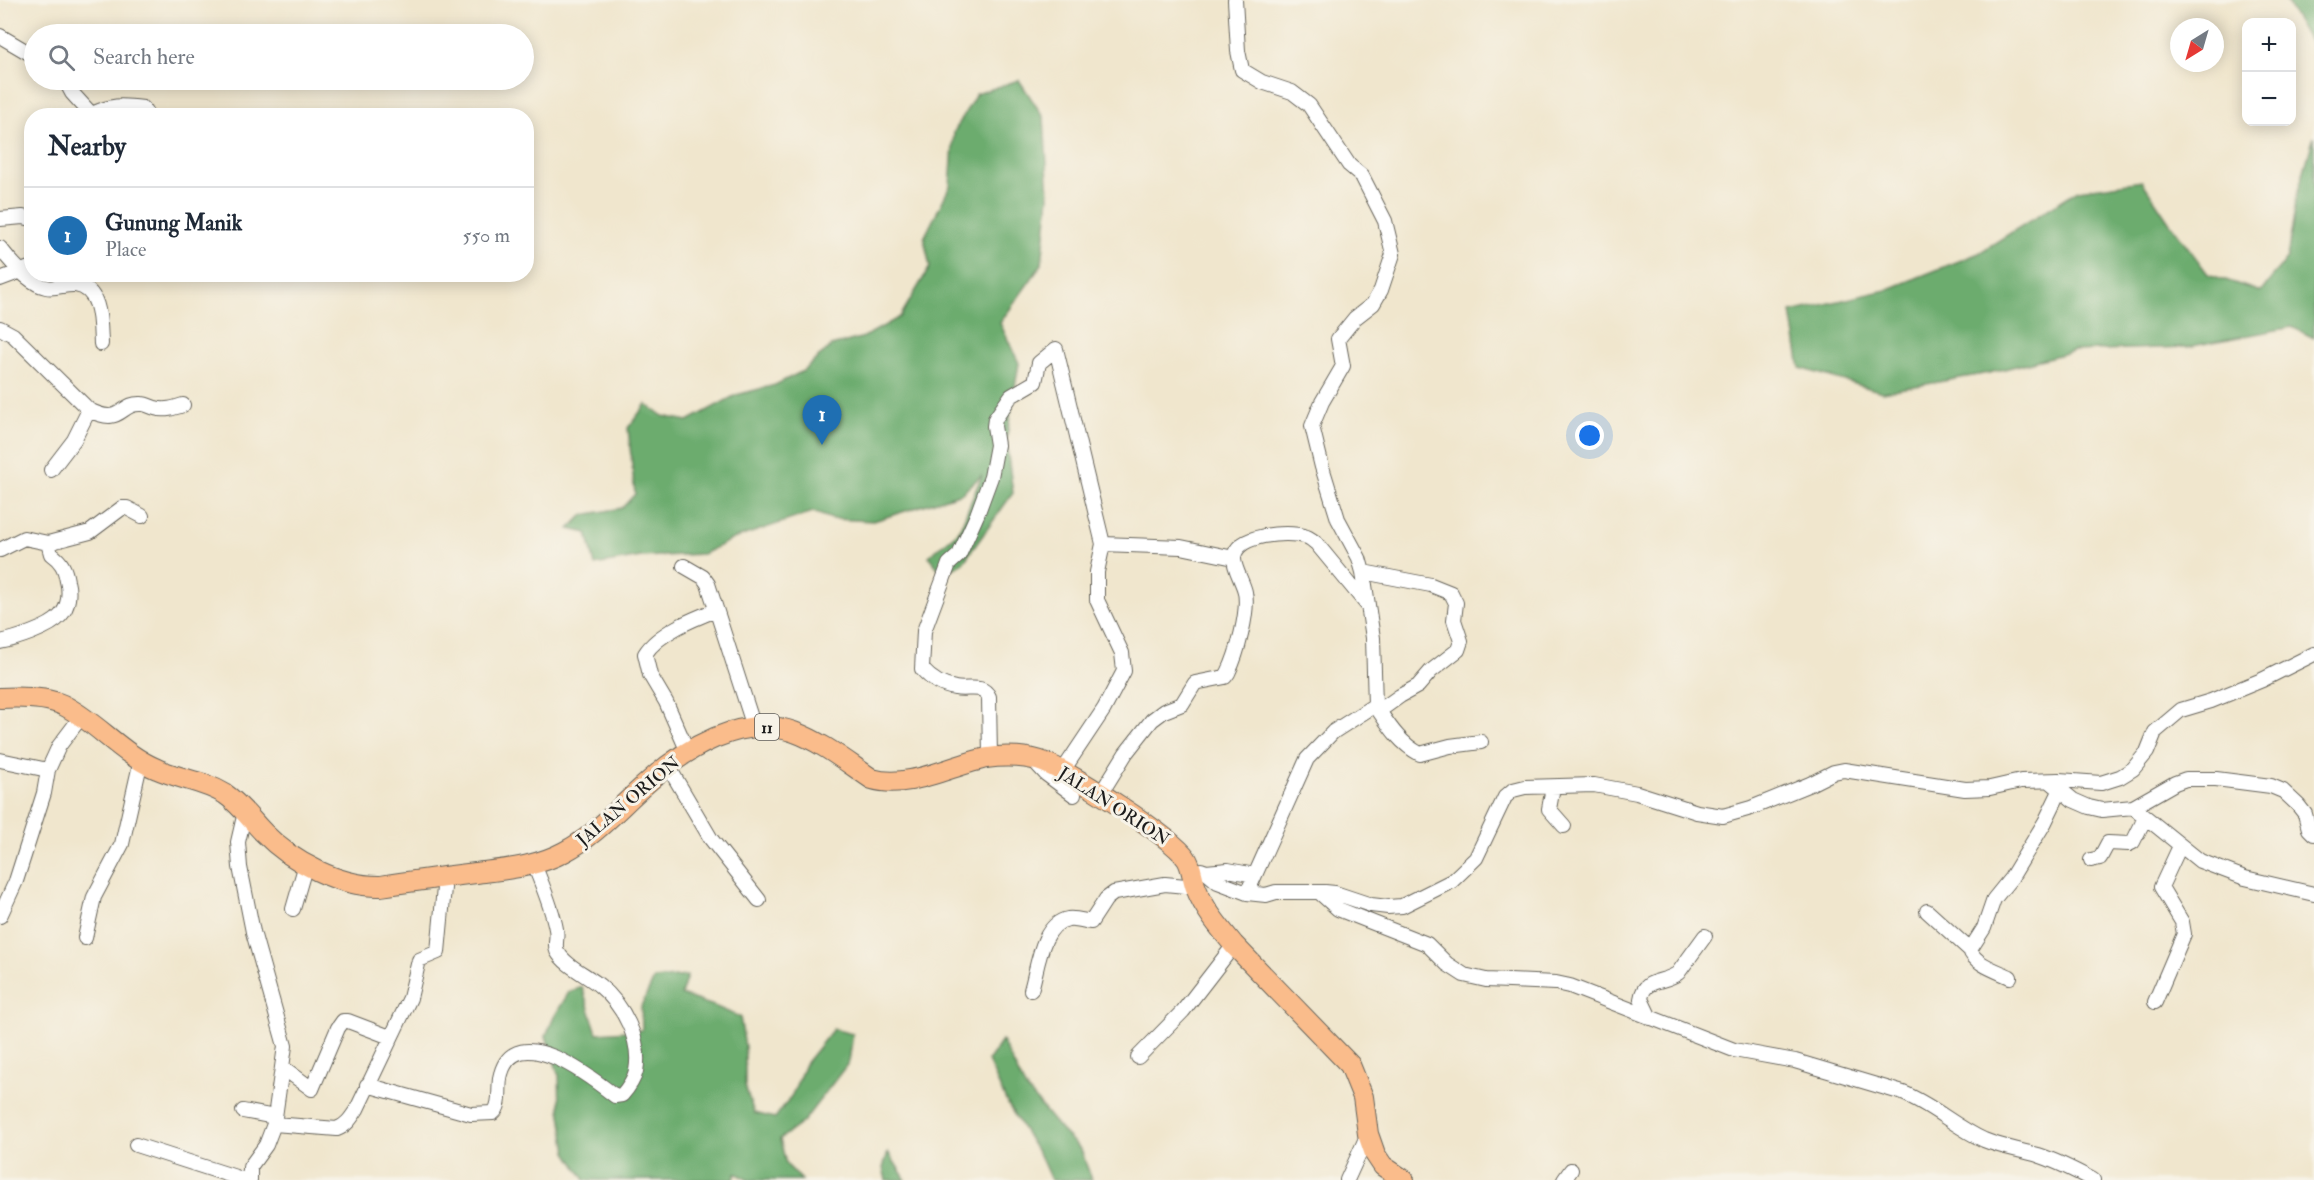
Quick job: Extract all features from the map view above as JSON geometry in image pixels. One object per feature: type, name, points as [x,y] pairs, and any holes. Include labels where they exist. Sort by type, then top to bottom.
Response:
[{"type":"highway","name":"JALAN ORION","points":[[0,698],[12,697],[65,706],[124,751],[158,770],[203,784],[224,794],[265,834],[306,864],[343,881],[368,886],[534,864],[549,859],[583,840],[605,824],[647,782],[688,752],[716,738],[754,727],[776,727],[796,732],[872,779],[882,782],[912,781],[990,758],[1032,759],[1046,763],[1100,795],[1176,847],[1197,874],[1210,915],[1234,945],[1350,1065],[1363,1097],[1368,1134],[1375,1154],[1383,1166],[1404,1180]]},
{"type":"street","points":[[1235,0],[1238,51],[1242,70],[1262,82],[1292,92],[1309,105],[1348,165],[1362,176],[1385,221],[1393,254],[1381,290],[1373,304],[1354,318],[1338,339],[1343,366],[1322,402],[1312,426],[1338,519],[1359,558],[1363,572],[1369,608],[1377,708],[1396,736],[1410,749],[1420,754],[1450,746],[1481,742]]},
{"type":"street","points":[[0,36],[24,50]]},
{"type":"street","points":[[70,90],[86,108]]},
{"type":"street","points":[[107,108],[122,105],[143,108]]},
{"type":"street","points":[[0,219],[24,219]]},
{"type":"street","points":[[0,248],[24,267]]},
{"type":"street","points":[[0,279],[24,270]]},
{"type":"street","points":[[40,282],[45,287],[75,285],[93,296],[98,304],[101,344]]},
{"type":"street","points":[[0,328],[13,335],[89,410],[106,417],[138,404],[164,410],[183,405]]},
{"type":"street","points":[[990,758],[987,692],[982,688],[955,688],[927,675],[922,669],[924,631],[950,564],[959,555],[991,477],[997,445],[995,419],[1011,396],[1035,382],[1039,363],[1056,350],[1103,544],[1097,572],[1097,600],[1122,652],[1124,671],[1104,709],[1062,772]]},
{"type":"street","points":[[51,470],[74,440],[89,410]]},
{"type":"street","points":[[0,550],[24,538],[48,543],[90,532],[122,508],[127,508],[142,516]]},
{"type":"street","points":[[1100,795],[1126,753],[1152,720],[1164,711],[1182,704],[1195,683],[1225,677],[1228,673],[1244,621],[1247,603],[1234,558],[1244,543],[1262,536],[1293,534],[1307,536],[1316,543],[1369,608]]},
{"type":"street","points":[[0,642],[18,638],[60,617],[67,605],[69,590],[66,576],[60,561],[51,554],[48,543]]},
{"type":"street","points":[[1103,544],[1181,547],[1234,558]]},
{"type":"street","points":[[684,566],[697,572],[708,584],[754,727]]},
{"type":"street","points":[[1247,893],[1307,759],[1333,732],[1418,687],[1431,671],[1458,650],[1461,641],[1454,620],[1456,603],[1451,592],[1431,585],[1363,572]]},
{"type":"street","points":[[688,752],[666,702],[650,675],[645,654],[666,635],[692,619],[716,610]]},
{"type":"street","points":[[1970,950],[1984,928],[1994,899],[2011,878],[2045,822],[2055,785],[2059,780],[2102,783],[2120,777],[2133,769],[2147,752],[2155,732],[2181,710],[2211,701],[2262,680],[2314,654]]},
{"type":"street","points":[[0,916],[16,881],[44,793],[48,770],[59,746],[81,717]]},
{"type":"street","points":[[1032,759],[1046,774],[1074,795]]},
{"type":"street","points":[[0,760],[48,770]]},
{"type":"street","points":[[85,938],[94,897],[122,844],[141,760]]},
{"type":"street","points":[[668,766],[711,839],[759,900]]},
{"type":"street","points":[[1197,874],[1247,893],[1266,895],[1276,892],[1335,893],[1371,905],[1402,906],[1452,882],[1476,858],[1504,797],[1509,792],[1525,787],[1594,785],[1621,790],[1697,812],[1723,816],[1752,808],[1834,772],[1844,770],[1965,789],[1980,789],[2022,781],[2055,785],[2073,800],[2095,809],[2133,807],[2186,779],[2216,779],[2271,786],[2283,791],[2298,805],[2305,814],[2309,829],[2314,834]]},
{"type":"street","points":[[1553,787],[1549,809],[1564,826]]},
{"type":"street","points":[[2133,807],[2200,861],[2224,871],[2314,894]]},
{"type":"street","points":[[245,812],[238,842],[240,867],[253,932],[285,1046],[275,1120],[266,1145],[250,1167],[250,1180]]},
{"type":"street","points":[[2091,860],[2100,858],[2108,843],[2129,844],[2133,842],[2145,818]]},
{"type":"street","points":[[2155,1002],[2184,934],[2182,922],[2161,886],[2180,846]]},
{"type":"street","points":[[294,909],[306,864]]},
{"type":"street","points":[[367,1085],[471,1114],[493,1113],[497,1110],[500,1074],[507,1059],[518,1052],[536,1052],[561,1059],[615,1096],[622,1095],[636,1072],[637,1053],[633,1033],[615,1002],[601,987],[562,959],[555,948],[557,930],[534,864]]},
{"type":"street","points":[[1030,990],[1044,939],[1050,929],[1056,924],[1071,919],[1091,922],[1106,899],[1114,893],[1165,884],[1197,874],[1228,870],[1255,875]]},
{"type":"street","points":[[243,1111],[275,1120],[337,1129],[344,1126],[357,1109],[410,998],[419,960],[438,952],[445,877]]},
{"type":"street","points":[[1319,892],[1338,909],[1427,944],[1447,964],[1464,975],[1486,980],[1556,983],[1598,996],[1734,1050],[1794,1061],[1910,1096],[1949,1118],[1965,1131],[1988,1142],[2050,1159],[2093,1180]]},
{"type":"street","points":[[1927,911],[1970,950],[1972,956],[2010,977]]},
{"type":"street","points":[[1650,1018],[1641,999],[1645,987],[1678,974],[1705,936]]},
{"type":"street","points":[[1138,1057],[1183,1011],[1234,945]]},
{"type":"street","points":[[282,1067],[312,1089],[343,1021],[390,1037]]},
{"type":"street","points":[[1347,1180],[1368,1134]]},
{"type":"street","points":[[136,1145],[245,1180]]},
{"type":"green space","points":[[2284,0],[2314,0],[2314,50],[2296,18]]},
{"type":"green space","points":[[1019,80],[1044,118],[1049,197],[1042,264],[1000,323],[1019,363],[1006,441],[1013,493],[963,563],[943,575],[929,556],[959,531],[982,475],[962,493],[874,521],[832,519],[813,512],[733,539],[703,554],[641,557],[595,565],[587,533],[569,529],[583,515],[622,508],[635,494],[628,428],[646,404],[663,416],[688,421],[736,395],[775,385],[803,371],[831,346],[864,337],[900,317],[930,267],[924,238],[950,186],[954,132],[976,94]]},
{"type":"green space","points":[[2314,136],[2314,338],[2292,327],[2187,347],[2074,351],[1989,373],[1882,392],[1800,368],[1791,312],[1886,290],[1979,253],[2078,190],[2142,181],[2208,274],[2261,292],[2287,258],[2297,195]]},
{"type":"green space","points":[[687,976],[681,995],[740,1017],[745,1047],[745,1086],[754,1113],[775,1118],[792,1095],[805,1064],[833,1029],[853,1034],[849,1062],[803,1122],[780,1139],[786,1164],[802,1180],[748,1180],[736,1173],[734,1180],[585,1180],[567,1152],[560,1109],[559,1076],[546,1036],[569,992],[582,987],[597,1033],[642,1030],[641,1006],[654,979]]},
{"type":"green space","points":[[1002,1041],[1025,1087],[1081,1150],[1092,1180],[1051,1180],[1042,1160],[1007,1103],[988,1061]]},
{"type":"green space","points":[[888,1152],[906,1180],[886,1180],[883,1168]]},
{"type":"place","name":"Gunung Manik","points":[[822,445]]}]
